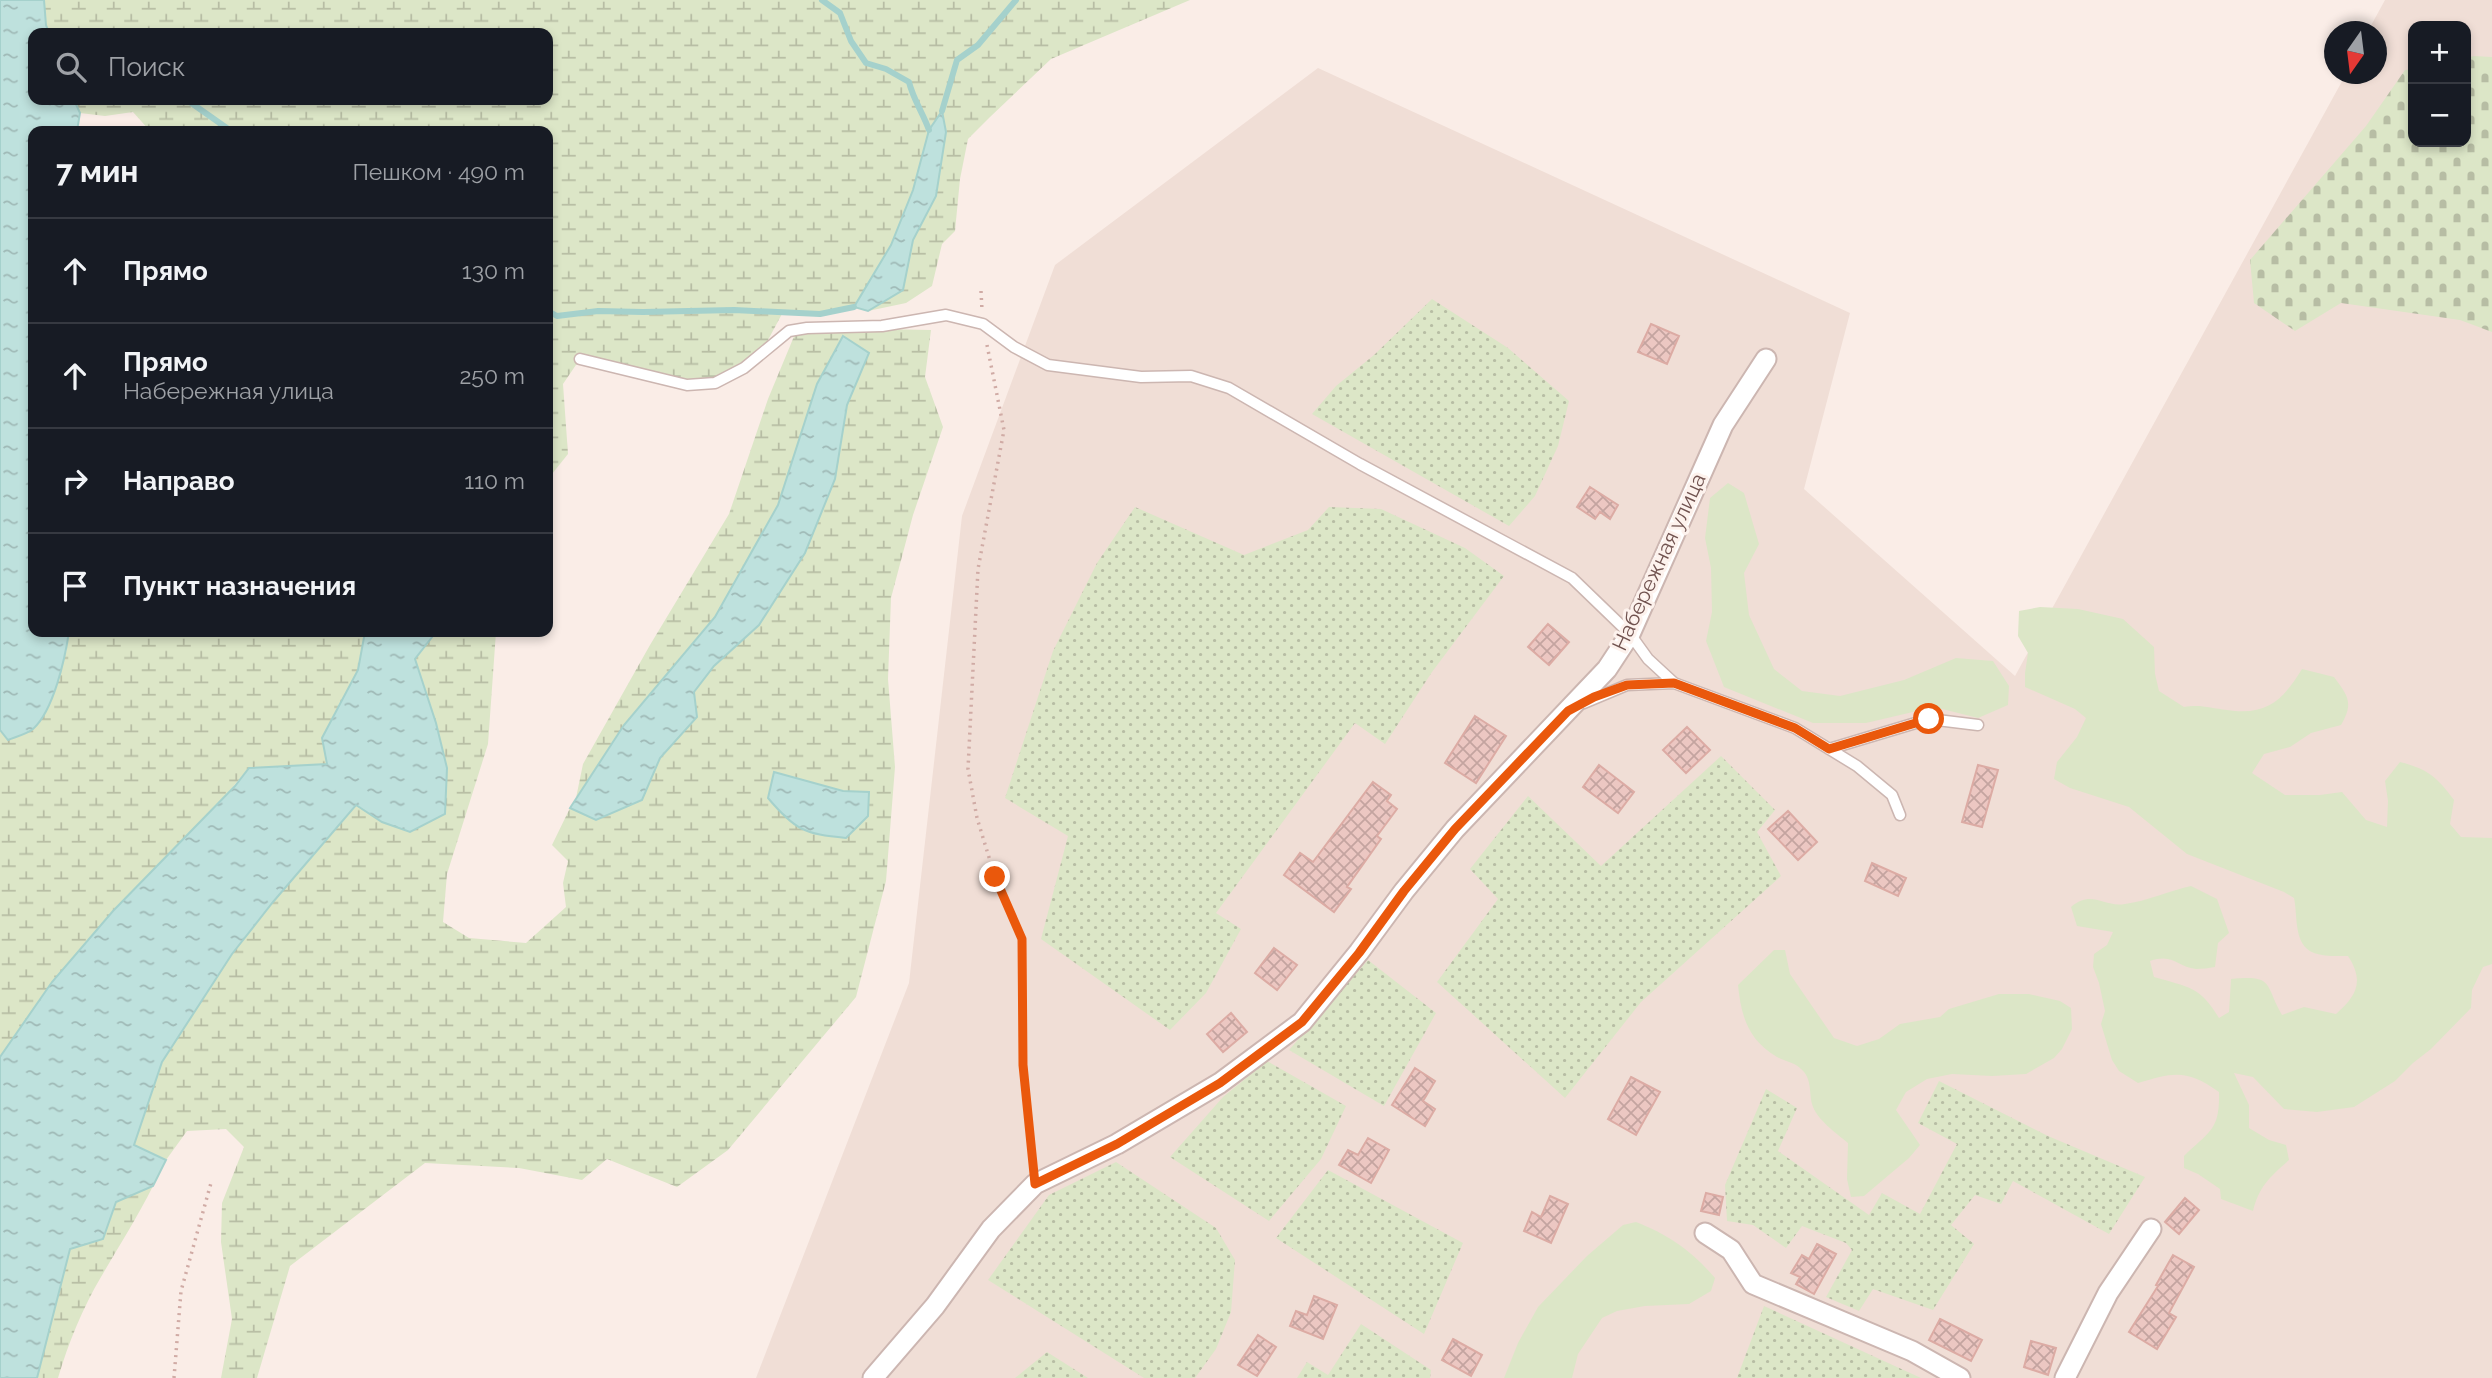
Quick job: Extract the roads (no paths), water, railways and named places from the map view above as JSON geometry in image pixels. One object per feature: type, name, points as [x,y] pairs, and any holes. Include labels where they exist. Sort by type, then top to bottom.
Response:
[{"type":"street","name":"Набережная улица","points":[[873,1378],[935,1306],[991,1229],[1035,1184],[1117,1144],[1220,1083],[1302,1022],[1455,829],[1607,669],[1630,634],[1723,425],[1766,359]]},
{"type":"street","points":[[2065,1378],[2108,1293],[2151,1229]]},
{"type":"street","points":[[1706,1233],[1731,1250],[1754,1284],[1912,1351],[1960,1378]]},
{"type":"lane","points":[[580,359],[687,385],[715,383],[744,368],[789,331],[882,326],[946,315],[982,324],[1014,347],[1048,365],[1141,377],[1191,376],[1229,388],[1360,464],[1572,578],[1630,634],[1648,659],[1674,683],[1795,728],[1857,766],[1892,795],[1900,815]]},
{"type":"lane","points":[[1568,711],[1594,697],[1627,685],[1674,683]]},
{"type":"lane","points":[[1829,749],[1929,719],[1979,725]]},
{"type":"water","points":[[0,0],[44,0],[47,28],[28,28],[28,105],[76,105],[80,113],[78,126],[28,126],[28,637],[68,637],[53,697],[40,720],[33,729],[8,740],[0,730]]},
{"type":"water","points":[[942,111],[946,132],[936,196],[913,240],[903,290],[868,311],[854,307],[891,245],[913,190],[929,130]]},
{"type":"water","points":[[843,336],[869,353],[847,405],[835,479],[805,553],[759,625],[714,666],[694,692],[697,717],[660,758],[642,800],[596,820],[570,808],[624,725],[715,617],[778,505],[817,384]]},
{"type":"water","points":[[364,637],[432,637],[415,659],[436,723],[447,768],[445,814],[410,832],[382,822],[356,805],[273,902],[232,954],[162,1062],[134,1145],[166,1160],[153,1186],[116,1202],[103,1239],[70,1249],[37,1378],[0,1378],[0,1057],[52,982],[113,911],[235,786],[249,768],[327,764],[322,738],[358,670]]},
{"type":"water","points":[[774,772],[843,791],[869,792],[868,816],[846,838],[820,835],[801,828],[793,824],[768,798]]},
{"type":"waterway","points":[[822,0],[840,13],[851,41],[866,63],[886,69],[909,82],[929,130]]},
{"type":"waterway","points":[[942,111],[957,60],[978,45],[1016,0]]},
{"type":"waterway","points":[[194,105],[224,126]]},
{"type":"waterway","points":[[553,314],[557,316],[598,311],[734,310],[820,314],[854,307]]}]
